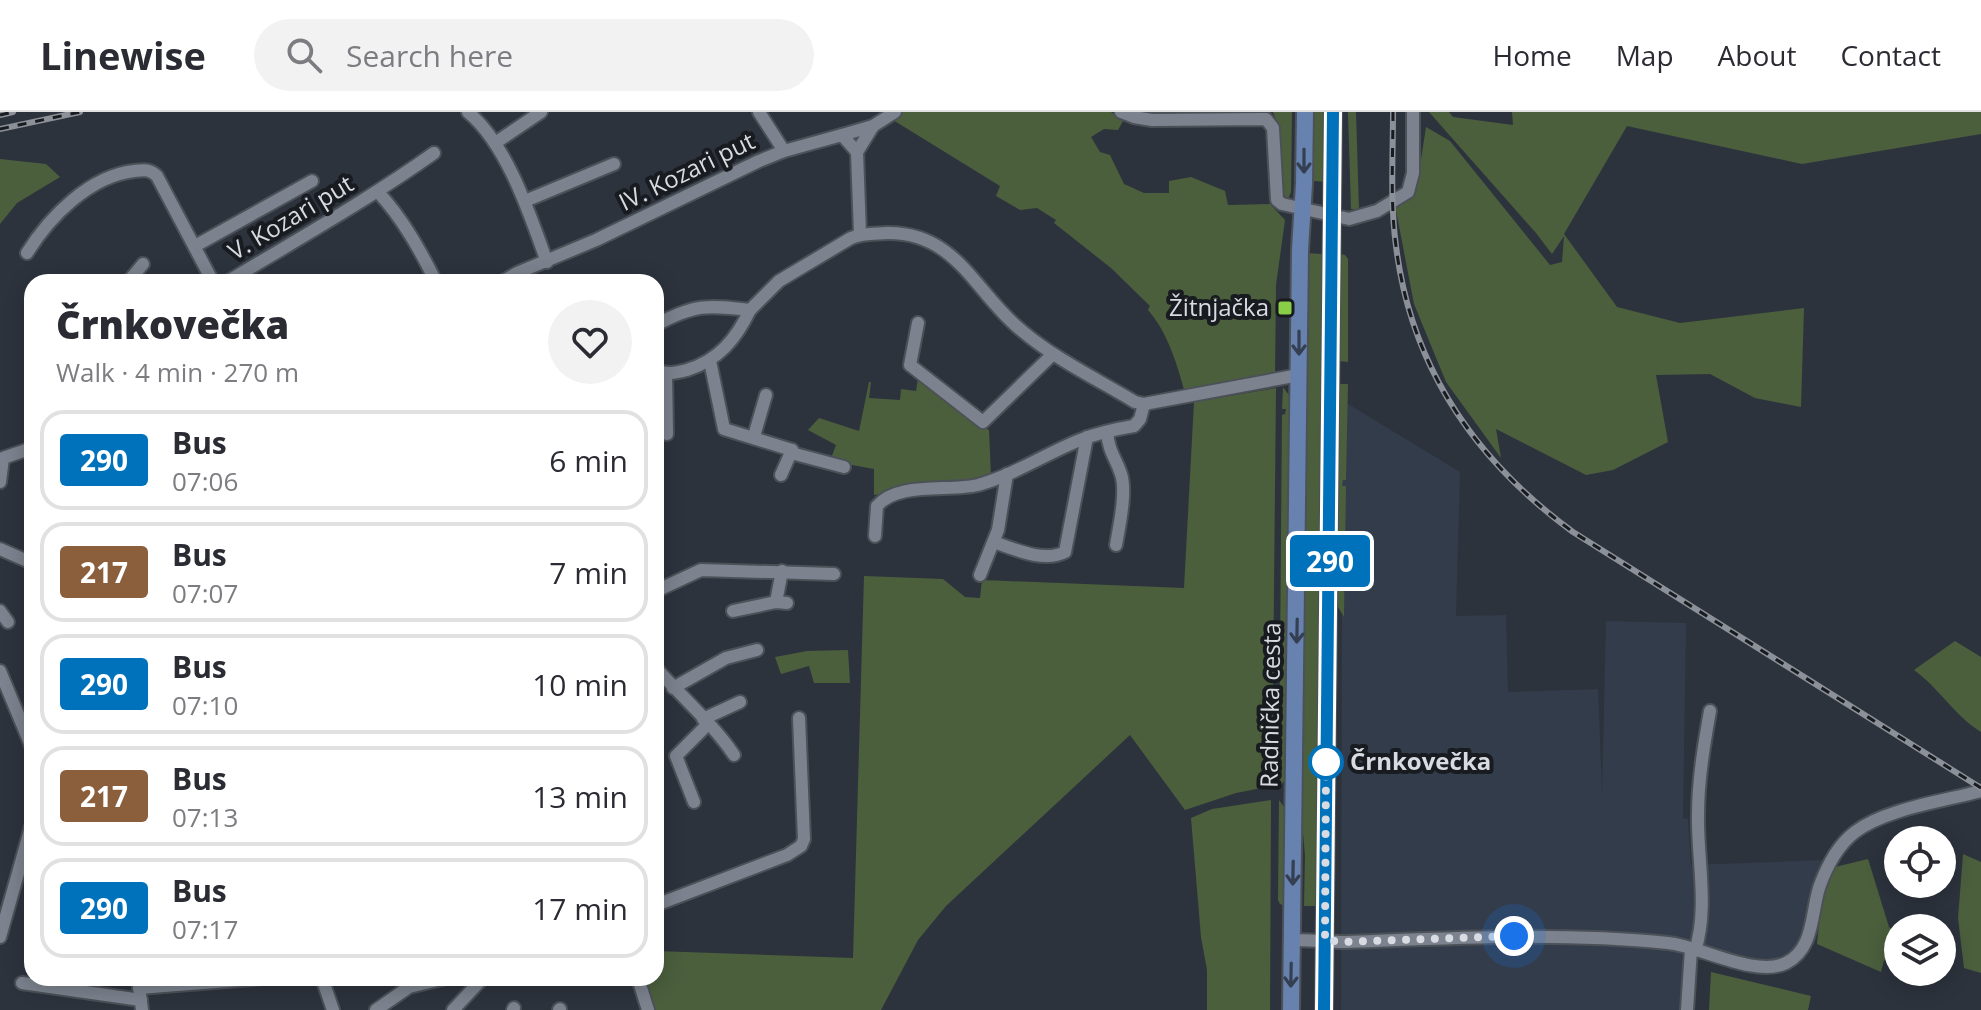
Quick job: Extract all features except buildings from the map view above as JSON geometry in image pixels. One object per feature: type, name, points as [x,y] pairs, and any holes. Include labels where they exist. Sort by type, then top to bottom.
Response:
[{"type":"main road","name":"Radnička cesta","points":[[1291,1010],[1305,112]]},
{"type":"main road","points":[[1324,1010],[1333,112]]},
{"type":"street","points":[[468,112],[495,143],[525,201],[547,262]]},
{"type":"street","points":[[495,143],[541,112]]},
{"type":"street","points":[[759,112],[784,151]]},
{"type":"street","points":[[860,234],[857,152],[873,126],[895,112]]},
{"type":"street","points":[[1121,112],[1152,120],[1266,119],[1273,128],[1277,200],[1282,204],[1349,219],[1385,207],[1408,192],[1413,173],[1413,112]]},
{"type":"street","name":"IV. Kozari put","points":[[515,274],[784,151],[873,126]]},
{"type":"street","points":[[842,135],[857,152]]},
{"type":"street","name":"V. Kozari put","points":[[240,274],[378,192],[434,153]]},
{"type":"street","points":[[525,201],[614,164]]},
{"type":"street","name":"V. Kozari put","points":[[27,253],[40,232],[89,187],[112,174],[146,169],[157,176],[209,274]]},
{"type":"street","name":"V. Kozari put","points":[[195,246],[312,181]]},
{"type":"street","name":"V. Kozari put","points":[[378,192],[413,238],[432,274]]},
{"type":"street","points":[[664,371],[710,361],[723,351],[739,332],[750,310],[779,281],[860,234],[903,233],[930,243],[963,266],[1002,313],[1053,354],[1135,402],[1144,404],[1299,375]]},
{"type":"street","points":[[135,274],[143,264]]},
{"type":"street","points":[[664,321],[708,305],[750,310]]},
{"type":"street","points":[[918,323],[910,365],[983,422],[1053,354]]},
{"type":"street","points":[[710,361],[724,429],[844,467]]},
{"type":"street","points":[[754,436],[766,395]]},
{"type":"street","points":[[664,403],[667,434]]},
{"type":"street","points":[[875,536],[877,506],[889,496],[922,489],[975,485],[1007,474],[1087,437],[1138,423],[1144,404]]},
{"type":"street","points":[[1107,432],[1111,457],[1123,483],[1116,545]]},
{"type":"street","points":[[994,542],[1029,553],[1060,555],[1065,552],[1087,437]]},
{"type":"street","points":[[781,475],[792,450]]},
{"type":"street","points":[[0,482],[3,458],[24,451]]},
{"type":"street","points":[[980,575],[998,530],[1007,474]]},
{"type":"street","points":[[0,549],[24,560]]},
{"type":"street","points":[[664,587],[701,570],[834,574]]},
{"type":"street","points":[[733,611],[782,603],[782,571]]},
{"type":"street","points":[[673,688],[726,658],[757,650]]},
{"type":"street","points":[[0,671],[24,729]]},
{"type":"street","points":[[664,677],[734,755]]},
{"type":"street","points":[[694,802],[676,756],[706,721],[740,702]]},
{"type":"street","points":[[1687,1010],[1693,950],[1700,937],[1698,802],[1701,759],[1710,711]]},
{"type":"street","points":[[664,902],[787,855],[801,846],[804,839],[799,718]]},
{"type":"street","points":[[1292,940],[1344,942],[1558,937],[1672,943],[1753,965],[1782,965],[1793,959],[1804,946],[1828,867],[1852,834],[1877,820],[1981,791]]},
{"type":"street","points":[[0,937],[24,852]]},
{"type":"street","points":[[54,986],[140,994],[202,986]]},
{"type":"street","points":[[325,986],[333,1010]]},
{"type":"street","points":[[376,1010],[413,986]]},
{"type":"street","points":[[453,1010],[476,986]]},
{"type":"street","points":[[640,986],[648,1010]]},
{"type":"shaded area","points":[[1340,399],[1460,472],[1456,616],[1506,615],[1508,692],[1598,689],[1602,794],[1606,621],[1686,623],[1683,818],[1688,819],[1691,865],[1825,860],[1806,929],[1792,954],[1777,963],[1761,964],[1682,951],[1682,1010],[1341,1010]]},
{"type":"green space","points":[[903,112],[1111,112],[1123,121],[1118,130],[1104,129],[1091,137],[1100,152],[1110,155],[1124,184],[1144,193],[1169,193],[1169,181],[1191,177],[1225,191],[1228,205],[1270,204],[1285,220],[1276,285],[1275,376],[1185,393],[1166,339],[1148,310],[1150,306],[1111,268],[1054,223],[1056,220],[1037,208],[1020,210],[996,196],[1000,186],[893,120]]},
{"type":"green space","points":[[1273,112],[1292,112],[1291,192],[1288,199],[1282,193]]},
{"type":"green space","points":[[1311,112],[1328,112],[1328,182],[1313,181]]},
{"type":"green space","points":[[1348,112],[1356,112],[1359,210],[1351,209]]},
{"type":"green space","points":[[1429,112],[1449,112],[1453,117],[1513,125],[1512,112],[1981,112],[1981,134],[1802,164],[1627,126],[1564,234],[1617,307],[1680,323],[1804,308],[1801,407],[1755,398],[1710,374],[1656,375],[1668,442],[1613,470],[1586,475],[1496,429],[1501,458],[1446,382],[1414,304],[1395,205],[1416,192],[1426,127],[1450,141],[1550,265],[1562,262],[1564,236],[1552,254]]},
{"type":"green space","points":[[0,159],[46,164],[60,177],[17,203],[0,224]]},
{"type":"green space","points":[[1306,253],[1322,254],[1325,359],[1320,906],[1304,906],[1305,856],[1300,798]]},
{"type":"green space","points":[[1340,254],[1348,259],[1348,362],[1339,361]]},
{"type":"green space","points":[[918,378],[989,430],[991,477],[874,495],[874,469],[830,461],[836,445],[808,430],[819,418],[859,431],[869,382],[869,398],[900,400],[901,389],[916,391]]},
{"type":"green space","points":[[1339,384],[1348,384],[1346,480],[1343,480],[1342,486],[1346,486],[1344,617],[1338,607],[1337,595]]},
{"type":"green space","points":[[1283,387],[1291,398],[1286,779],[1279,787],[1282,415],[1286,409],[1282,409]]},
{"type":"green space","points":[[1276,388],[1272,786],[1236,793],[1185,810],[1130,735],[946,906],[918,940],[881,1010],[654,1010],[646,986],[664,986],[664,951],[853,958],[864,576],[943,579],[965,597],[980,598],[982,580],[1184,588],[1194,402]]},
{"type":"green space","points":[[1955,641],[1981,657],[1981,732],[1914,670]]},
{"type":"green space","points":[[848,650],[850,683],[814,683],[809,666],[781,674],[775,657],[807,651]]},
{"type":"green space","points":[[1271,800],[1270,1010],[1207,1010],[1207,970],[1201,937],[1191,818],[1212,809]]},
{"type":"green space","points":[[1279,800],[1286,817],[1285,906],[1278,900]]},
{"type":"green space","points":[[1963,854],[1981,862],[1981,973],[1964,968],[1958,918]]},
{"type":"green space","points":[[1868,859],[1885,914],[1881,972],[1817,944],[1821,902],[1835,867]]},
{"type":"green space","points":[[1711,972],[1811,996],[1808,1010],[1709,1010]]},
{"type":"railway","points":[[0,115],[13,112]]},
{"type":"railway","points":[[0,129],[80,112]]},
{"type":"railway","points":[[1393,112],[1393,213],[1404,290],[1416,332],[1433,371],[1478,442],[1507,475],[1573,532],[1981,788]]},
{"type":"bus line","name":"290","points":[[1324,1010],[1333,112]]},
{"type":"place","name":"Žitnjačka","points":[[1285,308]]},
{"type":"place","name":"Črnkovečka","points":[[1326,762]]},
{"type":"route","points":[[1326,762],[1325,940],[1344,942],[1514,936]]}]
